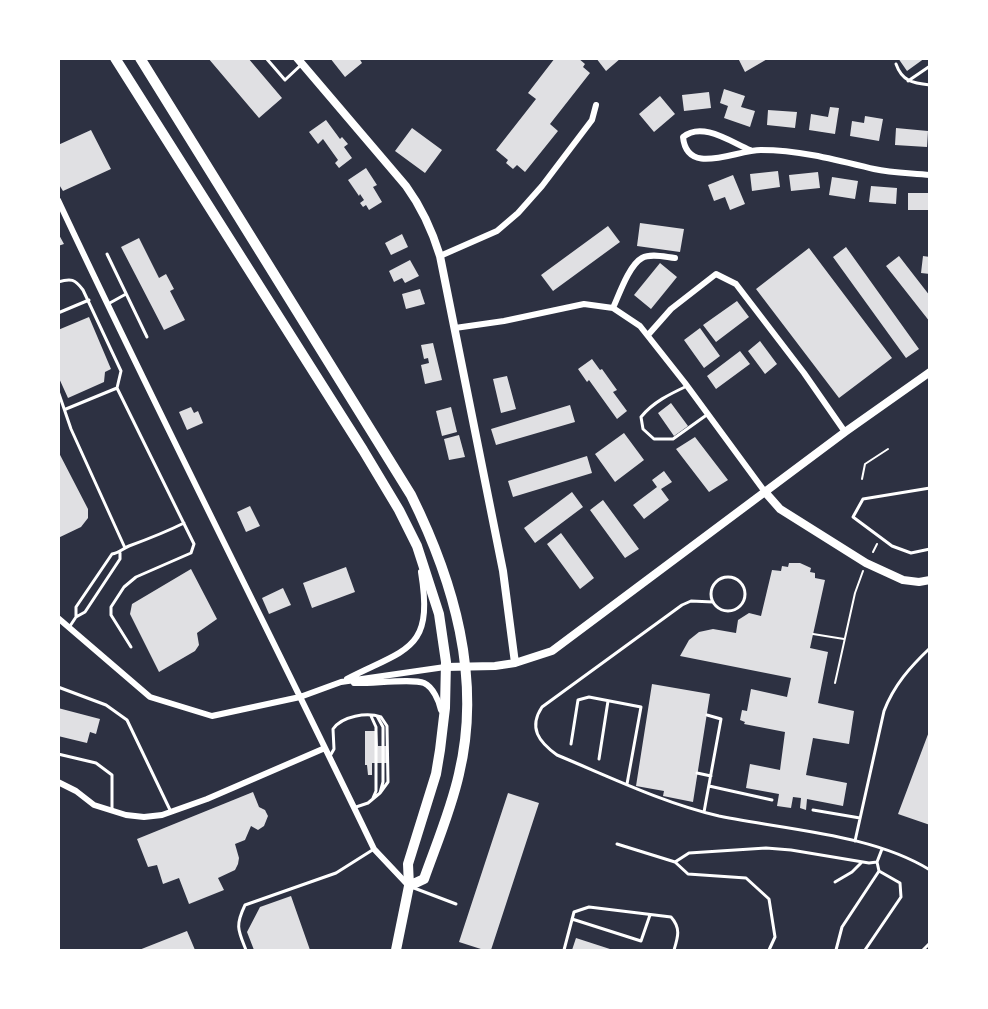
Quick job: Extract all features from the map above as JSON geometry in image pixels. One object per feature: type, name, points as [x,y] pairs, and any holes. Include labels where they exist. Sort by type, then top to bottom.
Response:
[{"type":"main road","points":[[115,58],[399,510],[417,546],[439,614],[445,668],[443,720],[436,774],[408,864],[409,886],[396,951]]},
{"type":"main road","points":[[140,58],[411,495],[440,557],[452,594],[466,666],[466,730],[459,775],[424,879],[409,886]]},
{"type":"street","points":[[300,61],[420,204],[440,256],[503,571],[515,663]]},
{"type":"street","points":[[440,256],[497,231],[518,213],[542,186],[592,120],[596,105]]},
{"type":"street","points":[[750,150],[699,129],[683,136],[684,145],[700,160],[710,160],[750,150],[775,150],[814,155],[877,169],[930,175]]},
{"type":"street","points":[[59,202],[155,406],[200,491],[374,849],[409,886]]},
{"type":"street","points":[[613,308],[632,268],[642,258],[653,256],[675,258]]},
{"type":"street","points":[[648,335],[671,309],[716,274],[736,284],[804,373],[845,432]]},
{"type":"street","points":[[455,328],[504,321],[584,304],[613,308],[640,326],[648,335],[780,509],[884,573],[911,581],[930,580]]},
{"type":"street","points":[[341,682],[445,668],[515,663],[552,651],[845,432],[930,372]]},
{"type":"street","points":[[58,618],[150,697],[212,716],[300,697],[341,682],[405,650],[419,633],[424,620],[425,601],[417,546]]},
{"type":"street","points":[[341,682],[368,684],[411,681],[423,683],[430,687],[435,695],[443,720]]},
{"type":"street","points":[[58,783],[76,791],[94,805],[126,815],[144,817],[171,812],[207,800],[325,748]]},
{"type":"lane","points":[[266,58],[285,80],[300,61]]},
{"type":"lane","points":[[896,64],[899,74],[908,81],[930,85]]},
{"type":"lane","points":[[908,81],[930,66]]},
{"type":"lane","points":[[106,254],[147,337]]},
{"type":"lane","points":[[58,282],[69,278],[76,280],[88,300],[121,371],[117,388],[194,544],[191,553],[136,577],[124,587],[111,607],[111,615],[131,647]]},
{"type":"lane","points":[[108,304],[126,294]]},
{"type":"lane","points":[[58,313],[88,300]]},
{"type":"lane","points":[[687,386],[662,399],[645,413],[641,417],[643,429],[654,439],[673,439],[708,414]]},
{"type":"lane","points":[[66,409],[117,388]]},
{"type":"lane","points":[[58,390],[71,429],[126,548]]},
{"type":"lane","points":[[930,488],[863,499],[853,518],[892,546],[911,554],[930,549]]},
{"type":"lane","points":[[76,617],[76,607],[112,554],[120,553],[126,548],[156,537],[183,523]]},
{"type":"lane","points":[[69,626],[76,617],[85,612],[120,559],[120,553]]},
{"type":"lane","points":[[713,602],[711,596],[713,585],[721,578],[737,579],[744,588],[744,599],[732,610],[721,609],[713,602],[691,601],[682,605],[553,698],[542,707],[536,716],[535,727],[546,747],[557,755],[627,784],[704,812],[855,841],[914,860],[930,870]]},
{"type":"lane","points":[[855,841],[884,711],[891,693],[930,648]]},
{"type":"lane","points":[[58,687],[106,705],[127,720],[171,812]]},
{"type":"lane","points":[[571,744],[578,700],[589,697],[641,707],[627,784]]},
{"type":"lane","points":[[599,759],[608,701]]},
{"type":"lane","points":[[370,715],[376,727],[376,792],[373,798]]},
{"type":"lane","points":[[329,758],[334,749],[333,729],[335,725],[347,720],[375,715],[383,727],[383,782],[380,793],[354,808]]},
{"type":"lane","points":[[704,812],[721,719],[707,715]]},
{"type":"lane","points":[[58,754],[96,763],[112,775],[112,810]]},
{"type":"lane","points":[[697,773],[711,776]]},
{"type":"lane","points":[[709,786],[772,800]]},
{"type":"lane","points":[[813,810],[860,818]]},
{"type":"lane","points":[[617,844],[675,862],[688,873],[746,878],[769,899],[775,937],[769,951]]},
{"type":"lane","points":[[675,862],[689,853],[766,848],[861,862],[877,862]]},
{"type":"lane","points":[[246,951],[239,934],[238,920],[245,905],[336,873],[374,849]]},
{"type":"lane","points":[[836,951],[842,927],[879,871],[877,862],[882,849]]},
{"type":"lane","points":[[835,882],[852,872],[861,862]]},
{"type":"lane","points":[[865,951],[901,897],[900,883],[879,871]]},
{"type":"lane","points":[[409,886],[456,904]]},
{"type":"lane","points":[[564,951],[574,912],[589,906],[671,917],[677,924],[679,935],[674,951]]},
{"type":"lane","points":[[572,919],[641,941],[650,915]]},
{"type":"lane","points":[[924,951],[930,943]]},
{"type":"path","points":[[862,479],[865,464],[888,449]]},
{"type":"path","points":[[873,552],[881,538]]},
{"type":"path","points":[[835,684],[855,593],[863,572]]},
{"type":"path","points":[[813,634],[844,639]]},
{"type":"building","points":[[208,58],[248,58],[282,98],[259,118]]},
{"type":"building","points":[[330,58],[359,58],[362,63],[345,77]]},
{"type":"building","points":[[555,58],[578,58],[590,73],[550,124],[558,131],[525,172],[517,165],[513,169],[506,163],[508,160],[496,150],[536,99],[528,93]]},
{"type":"building","points":[[596,58],[621,58],[606,71]]},
{"type":"building","points":[[738,58],[769,58],[745,72]]},
{"type":"building","points":[[898,58],[925,58],[907,71]]},
{"type":"building","points":[[724,89],[745,96],[741,107],[755,111],[750,127],[724,118],[728,106],[720,103]]},
{"type":"building","points":[[709,92],[711,108],[684,111],[682,95]]},
{"type":"building","points":[[660,96],[675,114],[654,132],[639,114]]},
{"type":"building","points":[[830,107],[839,108],[835,134],[809,130],[811,114],[828,117]]},
{"type":"building","points":[[768,110],[797,112],[795,128],[767,125]]},
{"type":"building","points":[[865,116],[883,119],[879,141],[850,136],[852,121],[864,123]]},
{"type":"building","points":[[326,120],[340,139],[342,137],[348,144],[344,147],[352,158],[339,168],[335,163],[338,160],[323,139],[318,144],[309,132]]},
{"type":"building","points":[[412,128],[442,150],[425,173],[395,151]]},
{"type":"building","points":[[896,128],[928,131],[927,147],[895,145]]},
{"type":"building","points":[[91,130],[111,169],[63,191],[58,183],[58,145]]},
{"type":"building","points":[[366,168],[377,185],[373,187],[382,202],[369,210],[366,205],[363,207],[360,203],[364,200],[348,180]]},
{"type":"building","points":[[778,171],[780,187],[752,191],[750,174]]},
{"type":"building","points":[[818,172],[820,188],[791,191],[789,175]]},
{"type":"building","points":[[733,175],[745,204],[730,210],[725,197],[714,201],[708,185]]},
{"type":"building","points":[[832,177],[858,181],[855,199],[829,195]]},
{"type":"building","points":[[871,186],[897,188],[896,204],[869,202]]},
{"type":"building","points":[[908,193],[930,193],[930,210],[908,210]]},
{"type":"building","points":[[640,223],[684,229],[680,252],[637,246]]},
{"type":"building","points":[[608,226],[620,242],[553,291],[541,275]]},
{"type":"building","points":[[58,233],[64,244],[58,246]]},
{"type":"building","points":[[402,234],[408,247],[391,255],[385,243]]},
{"type":"building","points":[[139,238],[159,278],[166,274],[174,289],[170,291],[185,320],[164,330],[121,247]]},
{"type":"building","points":[[846,247],[919,349],[906,358],[833,257]]},
{"type":"building","points":[[809,248],[892,358],[839,398],[756,289]]},
{"type":"building","points":[[899,256],[930,296],[930,322],[886,266]]},
{"type":"building","points":[[923,256],[930,257],[930,274],[921,273]]},
{"type":"building","points":[[410,260],[419,276],[405,283],[402,278],[394,282],[389,271]]},
{"type":"building","points":[[660,263],[677,277],[651,309],[634,295]]},
{"type":"building","points":[[420,289],[425,304],[406,309],[402,294]]},
{"type":"building","points":[[737,301],[749,317],[716,342],[703,325]]},
{"type":"building","points":[[89,317],[111,369],[105,372],[104,382],[68,398],[58,376],[58,330]]},
{"type":"building","points":[[700,328],[720,356],[704,368],[684,340]]},
{"type":"building","points":[[760,341],[777,364],[765,374],[748,351]]},
{"type":"building","points":[[433,343],[442,380],[425,384],[421,365],[429,363],[428,358],[424,359],[421,345]]},
{"type":"building","points":[[740,351],[750,364],[716,389],[707,376]]},
{"type":"building","points":[[592,359],[617,390],[613,392],[627,411],[617,419],[589,380],[587,382],[578,369]]},
{"type":"building","points":[[507,376],[516,409],[501,413],[493,379]]},
{"type":"building","points":[[671,403],[688,426],[674,436],[658,413]]},
{"type":"building","points":[[570,405],[575,422],[496,445],[491,429]]},
{"type":"building","points":[[191,407],[194,413],[198,411],[203,423],[187,430],[179,412]]},
{"type":"building","points":[[451,407],[457,432],[442,436],[436,411]]},
{"type":"building","points":[[624,433],[644,460],[615,482],[595,454]]},
{"type":"building","points":[[459,435],[465,457],[449,460],[444,439]]},
{"type":"building","points":[[695,437],[728,480],[709,492],[676,449]]},
{"type":"building","points":[[58,451],[88,509],[88,518],[81,527],[58,538]]},
{"type":"building","points":[[587,456],[592,473],[513,497],[508,481]]},
{"type":"building","points":[[664,471],[672,482],[661,489],[669,500],[644,519],[633,505],[657,487],[652,480]]},
{"type":"building","points":[[572,492],[583,507],[535,543],[524,528]]},
{"type":"building","points":[[603,500],[639,549],[625,558],[590,510]]},
{"type":"building","points":[[250,506],[260,526],[246,532],[237,512]]},
{"type":"building","points":[[561,533],[594,578],[580,589],[547,544]]},
{"type":"building","points":[[789,563],[800,563],[811,568],[810,572],[815,573],[815,578],[825,580],[810,648],[828,652],[818,703],[854,711],[849,744],[813,738],[806,775],[847,783],[843,806],[807,799],[806,810],[800,808],[801,798],[793,797],[791,808],[777,806],[779,794],[746,788],[750,764],[780,770],[785,732],[744,724],[745,722],[740,720],[742,710],[747,711],[751,689],[787,697],[791,678],[680,656],[689,640],[699,632],[713,629],[736,633],[738,620],[749,613],[761,616],[772,570],[781,571],[782,566],[788,567]]},
{"type":"building","points":[[346,567],[355,592],[312,608],[303,583]]},
{"type":"building","points":[[191,569],[217,619],[197,633],[199,645],[195,651],[159,672],[130,614],[132,604]]},
{"type":"building","points":[[283,588],[291,605],[269,614],[262,598]]},
{"type":"building","points":[[652,684],[710,694],[693,802],[663,796],[664,791],[636,786]]},
{"type":"building","points":[[58,708],[100,719],[96,734],[90,732],[87,743],[58,736]]},
{"type":"building","points":[[930,729],[930,825],[898,814]]},
{"type":"building","points":[[365,731],[377,731],[378,746],[388,746],[388,763],[372,763],[372,775],[368,775],[367,765],[365,765]]},
{"type":"building","points":[[253,792],[259,807],[265,810],[268,816],[264,826],[258,830],[251,826],[245,840],[235,844],[239,858],[235,870],[218,878],[224,890],[189,904],[179,878],[163,884],[157,865],[148,867],[137,839]]},
{"type":"building","points":[[508,793],[539,803],[491,950],[484,950],[459,942]]},
{"type":"building","points":[[291,896],[310,950],[254,950],[247,932],[260,907]]},
{"type":"building","points":[[187,931],[195,950],[139,950]]},
{"type":"building","points":[[576,938],[613,950],[572,950]]}]
